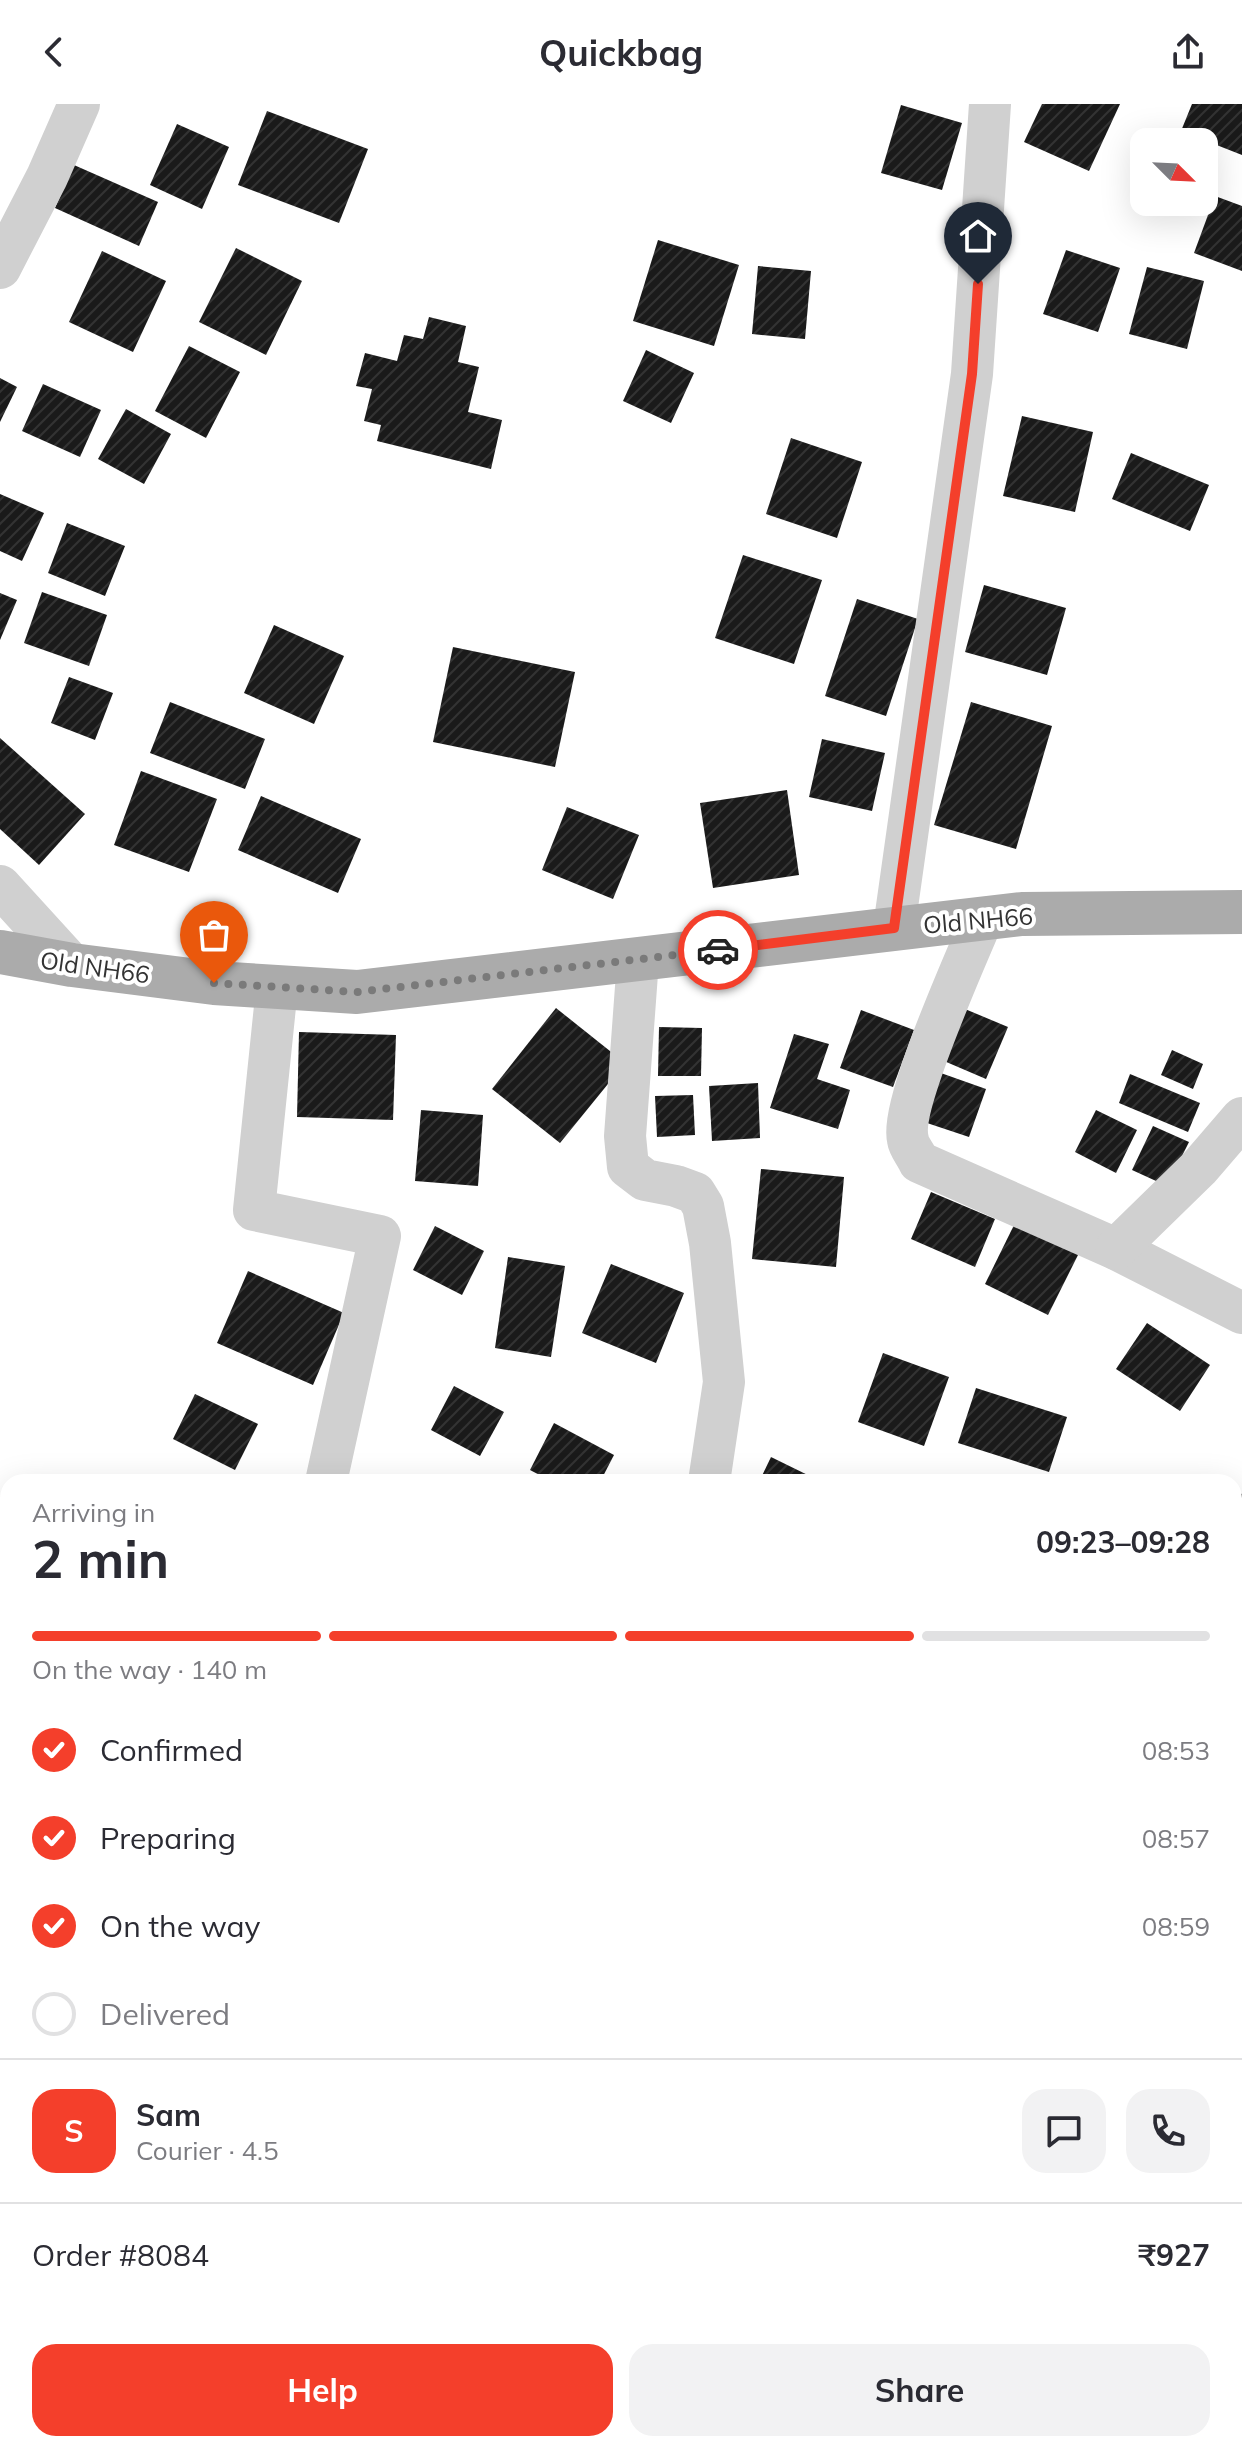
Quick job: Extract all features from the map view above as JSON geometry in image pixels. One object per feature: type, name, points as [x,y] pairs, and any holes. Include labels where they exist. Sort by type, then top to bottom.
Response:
[{"type":"main road","name":"Old NH66","points":[[0,952],[72,965],[214,983],[357,992],[1022,914],[1242,912]]},
{"type":"street","points":[[0,268],[47,177],[79,104]]},
{"type":"street","points":[[894,928],[972,374],[990,104]]},
{"type":"street","points":[[0,886],[72,965]]},
{"type":"street","points":[[982,920],[918,1081],[908,1121],[908,1140],[919,1162],[1116,1249],[1242,1313]]},
{"type":"street","points":[[638,960],[625,1136],[628,1167],[645,1180],[695,1193],[703,1206],[710,1243],[724,1382],[710,1474]]},
{"type":"street","points":[[277,987],[254,1210],[380,1236],[328,1474]]},
{"type":"street","points":[[1116,1249],[1199,1168],[1242,1118]]},
{"type":"building","points":[[1042,104],[1120,104],[1089,171],[1024,142]]},
{"type":"building","points":[[1192,104],[1242,104],[1242,155],[1218,146],[1218,128],[1182,128]]},
{"type":"building","points":[[901,105],[962,123],[942,190],[881,173]]},
{"type":"building","points":[[267,111],[368,149],[339,223],[238,185]]},
{"type":"building","points":[[177,124],[229,147],[202,209],[150,185]]},
{"type":"building","points":[[74,165],[158,202],[139,246],[55,208]]},
{"type":"building","points":[[1218,197],[1242,206],[1242,271],[1194,253],[1208,216],[1218,216]]},
{"type":"building","points":[[658,240],[739,265],[714,346],[633,321]]},
{"type":"building","points":[[236,248],[302,281],[266,355],[199,322]]},
{"type":"building","points":[[1066,250],[1120,268],[1098,332],[1043,314]]},
{"type":"building","points":[[102,251],[166,281],[133,352],[69,322]]},
{"type":"building","points":[[758,266],[811,271],[805,339],[752,334]]},
{"type":"building","points":[[1147,267],[1204,281],[1187,349],[1129,334]]},
{"type":"building","points":[[429,317],[466,326],[458,362],[479,367],[468,412],[502,420],[491,469],[377,441],[381,425],[364,421],[372,389],[356,386],[365,353],[397,361],[404,335],[423,339]]},
{"type":"building","points":[[189,346],[240,372],[206,438],[155,411]]},
{"type":"building","points":[[646,350],[694,373],[671,423],[623,401]]},
{"type":"building","points":[[0,378],[17,387],[0,422]]},
{"type":"building","points":[[43,384],[101,410],[80,457],[22,431]]},
{"type":"building","points":[[126,409],[171,434],[144,484],[98,459]]},
{"type":"building","points":[[1022,416],[1093,432],[1075,512],[1003,496]]},
{"type":"building","points":[[791,438],[862,462],[837,538],[766,514]]},
{"type":"building","points":[[1131,453],[1209,485],[1190,531],[1112,499]]},
{"type":"building","points":[[0,494],[44,513],[22,561],[0,551]]},
{"type":"building","points":[[67,523],[125,546],[105,596],[48,573]]},
{"type":"building","points":[[743,555],[822,580],[794,664],[715,638]]},
{"type":"building","points":[[984,585],[1066,608],[1047,675],[965,652]]},
{"type":"building","points":[[42,592],[107,615],[89,666],[24,643]]},
{"type":"building","points":[[0,593],[17,600],[0,640]]},
{"type":"building","points":[[857,599],[918,619],[886,716],[825,696]]},
{"type":"building","points":[[274,625],[344,656],[314,724],[244,693]]},
{"type":"building","points":[[453,647],[575,672],[555,767],[433,742]]},
{"type":"building","points":[[69,677],[113,693],[95,740],[51,723]]},
{"type":"building","points":[[170,702],[265,739],[245,789],[150,753]]},
{"type":"building","points":[[971,702],[1052,726],[1016,849],[934,825]]},
{"type":"building","points":[[0,738],[85,814],[39,865],[0,829]]},
{"type":"building","points":[[822,739],[885,753],[872,811],[809,797]]},
{"type":"building","points":[[141,771],[217,799],[189,872],[114,845]]},
{"type":"building","points":[[787,790],[799,875],[713,888],[700,803]]},
{"type":"building","points":[[261,796],[361,839],[338,893],[238,850]]},
{"type":"building","points":[[567,807],[639,835],[613,899],[542,870]]},
{"type":"building","points":[[556,1008],[625,1063],[560,1143],[492,1089]]},
{"type":"building","points":[[965,1009],[1008,1027],[986,1079],[944,1061]]},
{"type":"building","points":[[861,1010],[914,1030],[893,1087],[840,1068]]},
{"type":"building","points":[[659,1027],[702,1028],[701,1076],[658,1076]]},
{"type":"building","points":[[299,1032],[396,1035],[393,1120],[297,1117]]},
{"type":"building","points":[[794,1034],[829,1044],[817,1079],[850,1090],[838,1129],[770,1108]]},
{"type":"building","points":[[1172,1050],[1203,1064],[1193,1089],[1161,1075]]},
{"type":"building","points":[[938,1072],[986,1089],[969,1137],[921,1121]]},
{"type":"building","points":[[1130,1074],[1200,1103],[1188,1132],[1119,1103]]},
{"type":"building","points":[[758,1083],[760,1138],[712,1141],[709,1086]]},
{"type":"building","points":[[693,1095],[695,1135],[657,1137],[655,1096]]},
{"type":"building","points":[[421,1110],[483,1115],[478,1186],[415,1181]]},
{"type":"building","points":[[1096,1110],[1137,1130],[1116,1173],[1075,1152]]},
{"type":"building","points":[[1153,1126],[1189,1142],[1167,1186],[1132,1170]]},
{"type":"building","points":[[761,1169],[844,1177],[836,1267],[752,1259]]},
{"type":"building","points":[[931,1192],[995,1219],[975,1267],[911,1239]]},
{"type":"building","points":[[1016,1221],[1079,1253],[1048,1315],[985,1284]]},
{"type":"building","points":[[435,1226],[484,1251],[462,1295],[413,1270]]},
{"type":"building","points":[[508,1257],[565,1266],[551,1357],[495,1348]]},
{"type":"building","points":[[611,1264],[684,1293],[656,1363],[582,1333]]},
{"type":"building","points":[[248,1271],[344,1313],[313,1385],[217,1343]]},
{"type":"building","points":[[1147,1323],[1210,1365],[1180,1411],[1116,1369]]},
{"type":"building","points":[[883,1353],[949,1377],[924,1446],[858,1422]]},
{"type":"building","points":[[454,1386],[504,1412],[480,1456],[431,1430]]},
{"type":"building","points":[[976,1388],[1067,1417],[1049,1472],[958,1443]]},
{"type":"building","points":[[195,1394],[258,1424],[235,1470],[173,1439]]},
{"type":"building","points":[[554,1423],[614,1455],[604,1474],[538,1474],[530,1470]]},
{"type":"building","points":[[771,1457],[806,1474],[763,1474]]},
{"type":"way so far","points":[[214,983],[357,992],[718,950]]},
{"type":"route","points":[[718,950],[894,928],[972,374],[978,284]]}]
